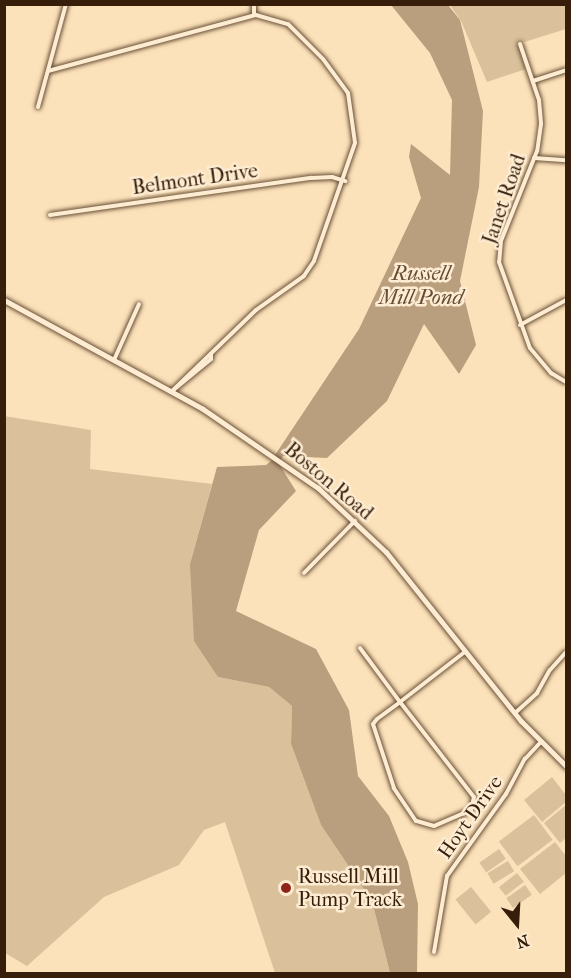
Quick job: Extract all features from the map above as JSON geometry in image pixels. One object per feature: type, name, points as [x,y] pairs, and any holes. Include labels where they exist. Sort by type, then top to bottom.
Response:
[{"type":"main road","name":"Boston Road","points":[[4,300],[171,392],[274,455],[355,521],[402,570],[515,713],[567,766]]},
{"type":"street","points":[[38,107],[66,4]]},
{"type":"street","points":[[254,4],[254,15]]},
{"type":"street","points":[[48,71],[254,15],[274,17],[288,24],[323,59],[348,93],[355,143],[345,181],[326,233],[304,276],[256,310],[211,354],[184,375],[171,392]]},
{"type":"street","name":"Janet Road","points":[[520,44],[533,81],[541,124],[534,158],[501,241],[499,262],[520,325],[536,359],[567,382]]},
{"type":"street","points":[[533,81],[567,70]]},
{"type":"street","points":[[534,158],[567,160]]},
{"type":"street","name":"Belmont Drive","points":[[50,215],[311,178],[332,177],[345,181]]},
{"type":"street","points":[[520,325],[567,300]]},
{"type":"street","points":[[114,360],[139,304]]},
{"type":"street","points":[[304,573],[355,521]]},
{"type":"street","points":[[360,648],[400,702],[474,797],[475,804],[471,810],[442,824],[416,821],[394,788],[373,729],[377,719],[400,702],[467,650]]},
{"type":"street","points":[[515,713],[537,693],[550,670],[567,652]]},
{"type":"street","name":"Hoyt Drive","points":[[434,952],[447,876],[525,759],[542,742]]},
{"type":"shaded area","points":[[450,5],[566,5],[566,29],[518,44],[526,69],[487,82],[461,21]]},
{"type":"shaded area","points":[[4,416],[91,430],[90,469],[212,484],[190,564],[218,677],[269,687],[292,706],[291,744],[321,825],[372,901],[390,973],[275,973],[225,822],[204,830],[179,865],[104,897],[27,966],[5,953]]},
{"type":"shaded area","points":[[552,777],[566,795],[566,802],[542,822],[524,800]]},
{"type":"shaded area","points":[[566,805],[566,838],[560,843],[544,823]]},
{"type":"shaded area","points":[[534,815],[553,840],[518,866],[499,841]]},
{"type":"shaded area","points":[[555,842],[566,856],[566,873],[540,894],[520,869]]},
{"type":"shaded area","points":[[499,849],[506,859],[486,873],[479,863]]},
{"type":"shaded area","points":[[508,861],[514,871],[494,884],[487,873]]},
{"type":"shaded area","points":[[517,873],[524,882],[506,896],[499,887]]},
{"type":"shaded area","points":[[525,885],[532,895],[513,908],[506,898]]},
{"type":"shaded area","points":[[471,887],[491,912],[476,924],[455,900]]},
{"type":"water","name":"Russell Mill Pond","points":[[391,5],[448,5],[460,20],[483,111],[479,187],[460,281],[476,345],[459,374],[424,324],[387,401],[327,458],[283,456],[279,464],[296,491],[259,530],[236,611],[316,649],[349,710],[358,776],[389,816],[408,862],[418,904],[417,973],[390,973],[372,901],[321,825],[291,744],[292,706],[269,687],[218,677],[194,641],[190,564],[217,467],[266,465],[271,461],[359,329],[421,198],[409,157],[411,144],[450,175],[452,100],[430,53]]},
{"type":"place","name":"Russell Mill Pump Track","points":[[286,888]]}]
